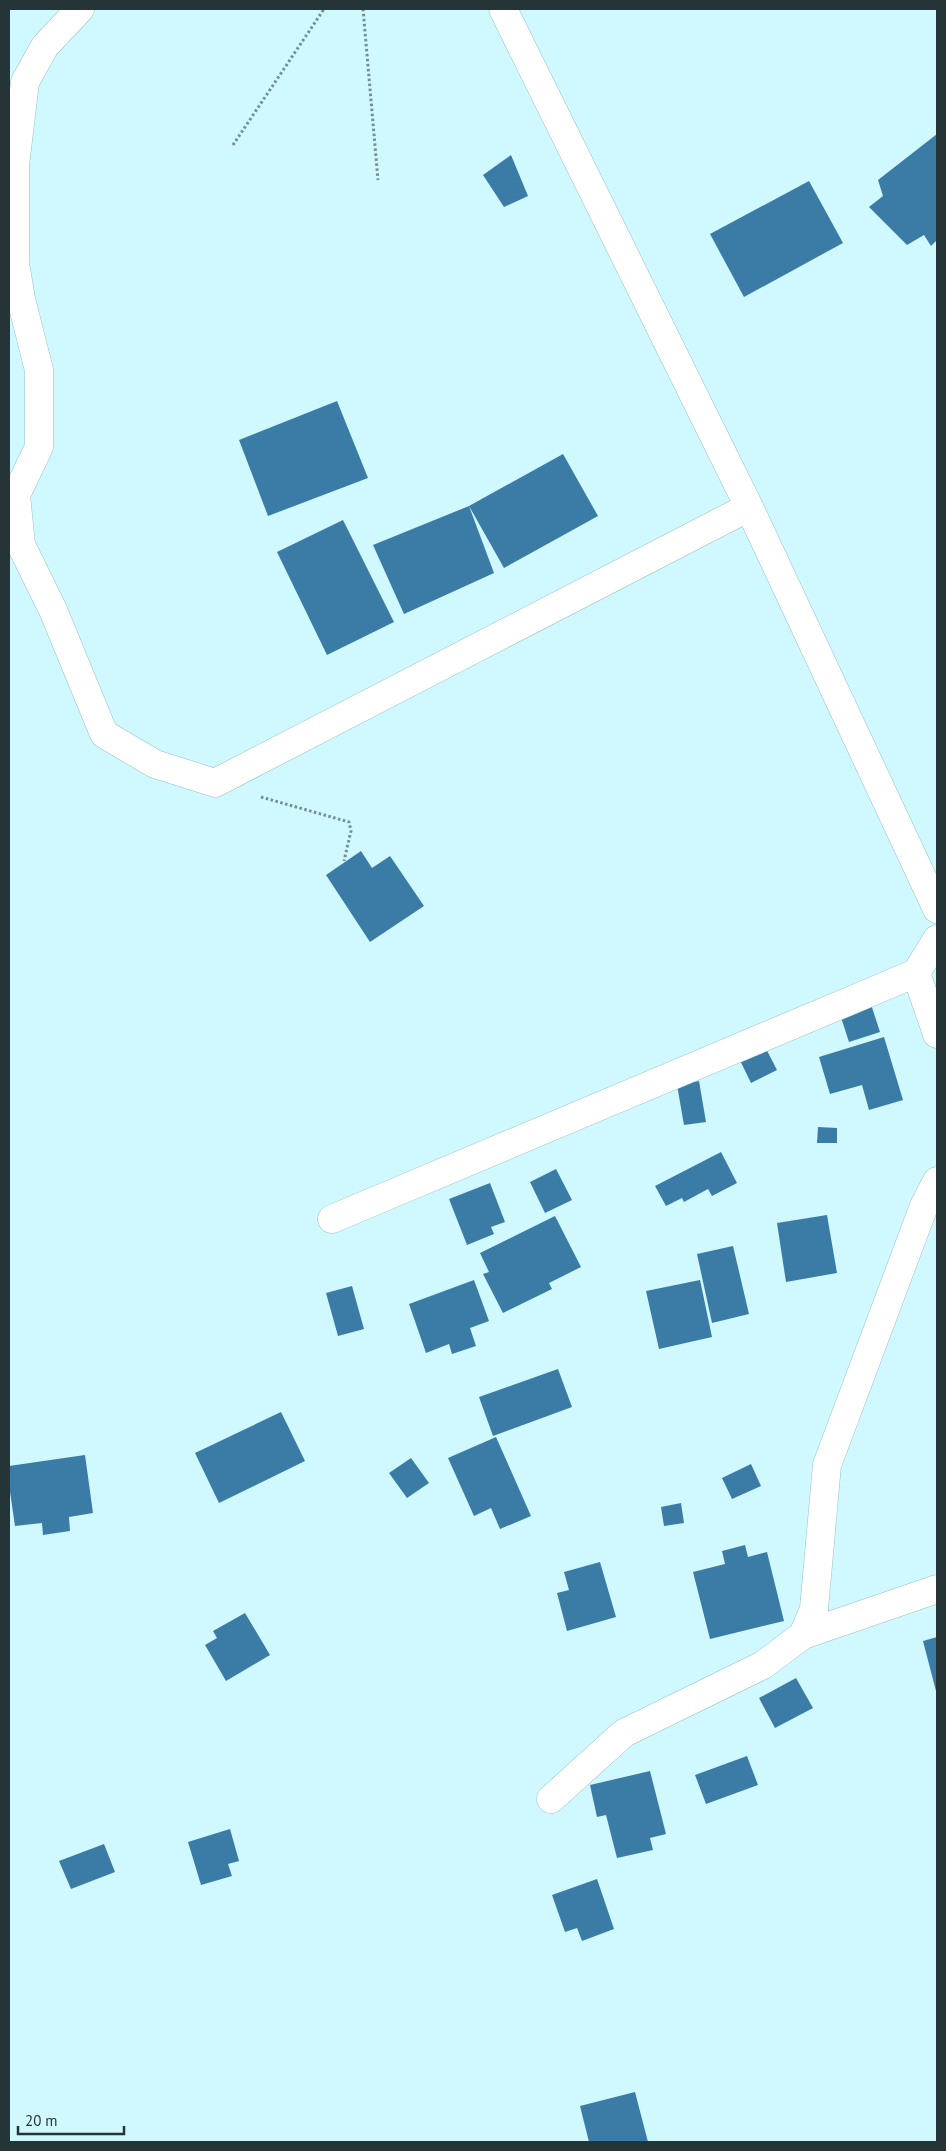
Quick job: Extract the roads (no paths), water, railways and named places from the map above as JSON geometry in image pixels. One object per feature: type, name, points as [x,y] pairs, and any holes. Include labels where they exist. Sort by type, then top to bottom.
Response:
[{"type":"street","points":[[80,9],[45,46],[25,82],[15,164],[15,263],[21,299],[39,370],[39,447],[16,496],[21,545],[53,610],[104,734],[155,764],[215,783],[748,507]]},
{"type":"street","points":[[503,9],[748,507],[937,909]]},
{"type":"street","points":[[332,1219],[916,974],[937,939]]},
{"type":"street","points":[[916,974],[937,1034]]},
{"type":"street","points":[[803,1635],[814,1609],[827,1465],[924,1206],[937,1181]]},
{"type":"street","points":[[551,1800],[624,1733],[762,1665],[803,1635],[937,1589]]}]
